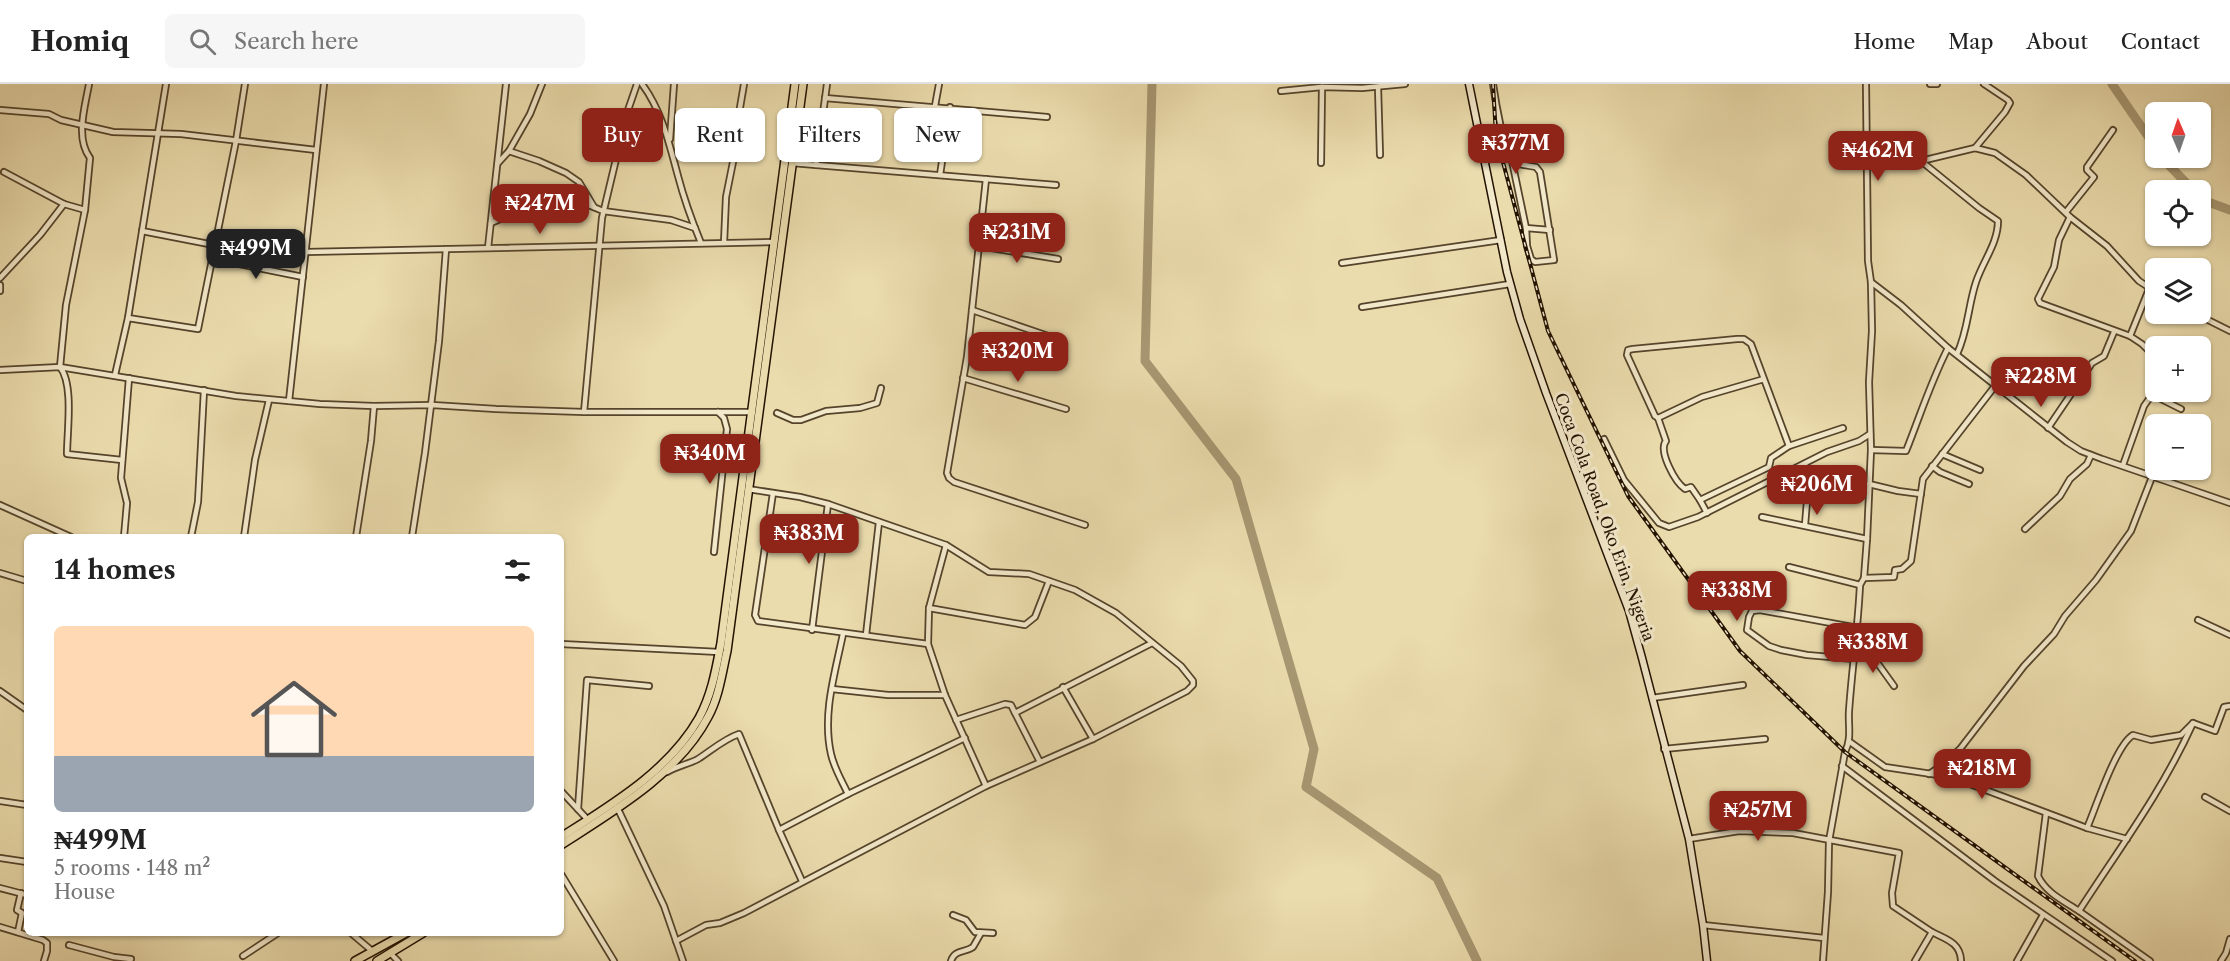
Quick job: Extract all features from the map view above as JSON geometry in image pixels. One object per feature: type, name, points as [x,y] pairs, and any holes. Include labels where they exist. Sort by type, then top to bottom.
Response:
[{"type":"main road","points":[[564,843],[662,775],[700,730],[708,717],[718,690],[727,651],[748,489],[795,84]]},
{"type":"main road","points":[[564,835],[631,790],[662,765],[700,717],[709,695],[719,652],[756,412],[802,84]]},
{"type":"main road","points":[[355,961],[400,936]]},
{"type":"main road","points":[[377,961],[418,936]]},
{"type":"street","points":[[89,84],[82,124],[85,151],[90,158],[85,210],[66,305],[60,368],[64,373],[69,403],[67,454],[122,460]]},
{"type":"street","points":[[115,375],[128,318],[166,84]]},
{"type":"street","points":[[128,318],[198,329],[236,141],[245,84]]},
{"type":"street","points":[[289,401],[324,84]]},
{"type":"street","points":[[488,248],[506,84]]},
{"type":"street","points":[[498,163],[509,152],[530,114],[542,84]]},
{"type":"street","points":[[584,412],[603,211],[627,113],[639,84],[653,100],[670,142],[678,177],[700,243]]},
{"type":"street","points":[[670,142],[674,84]]},
{"type":"street","points":[[724,243],[726,197],[735,152],[744,84]]},
{"type":"street","points":[[816,165],[827,84]]},
{"type":"street","points":[[935,106],[939,84]]},
{"type":"street","points":[[1281,91],[1405,84]]},
{"type":"street","name":"Coca Cola Road, Oko Erin, Nigeria","points":[[1469,84],[1510,284],[1542,383],[1629,611],[1689,839],[1707,961]]},
{"type":"street","points":[[1493,84],[1502,131],[1510,158],[1514,163],[1531,260],[1535,262],[1554,260],[1538,168],[1517,163],[1510,158]]},
{"type":"street","points":[[1823,961],[1830,841],[1842,766],[1850,742],[1849,712],[1860,585],[1864,578],[1867,539],[1871,450],[1871,282],[1868,261],[1866,84]]},
{"type":"street","points":[[1930,84],[1937,84]]},
{"type":"street","points":[[1975,148],[2006,112],[2010,104],[2008,99],[1984,84]]},
{"type":"street","points":[[1321,164],[1322,87]]},
{"type":"street","points":[[1378,87],[1380,154]]},
{"type":"street","points":[[825,98],[1047,117]]},
{"type":"street","points":[[940,175],[950,107]]},
{"type":"street","points":[[0,110],[49,114],[61,120],[113,132],[159,134],[316,150]]},
{"type":"street","points":[[2066,212],[2094,177],[2087,167],[2113,130]]},
{"type":"street","points":[[1866,162],[1921,161],[1975,148],[1995,153],[2026,176],[2070,217],[2107,246],[2145,286]]},
{"type":"street","points":[[509,152],[539,161],[566,173],[579,182],[594,207]]},
{"type":"street","points":[[1921,161],[1998,221],[1998,232],[1976,282],[1964,339],[1957,354]]},
{"type":"street","points":[[792,163],[1056,185]]},
{"type":"street","points":[[4,172],[64,204],[85,210]]},
{"type":"street","points":[[986,179],[963,378],[947,473],[954,482],[1085,525]]},
{"type":"street","points":[[491,223],[507,216],[529,219],[574,199],[603,211],[671,220],[695,228]]},
{"type":"street","points":[[0,278],[40,235],[64,204]]},
{"type":"street","points":[[2070,217],[2059,240],[2054,267],[2038,299],[2040,303],[2130,336],[2145,347]]},
{"type":"street","points":[[1526,228],[1550,230]]},
{"type":"street","points":[[142,231],[214,245]]},
{"type":"street","points":[[1342,263],[1501,240]]},
{"type":"street","points":[[306,252],[775,242]]},
{"type":"street","points":[[979,246],[1058,259]]},
{"type":"street","points":[[412,534],[440,341],[446,249]]},
{"type":"street","points":[[213,259],[303,277]]},
{"type":"street","points":[[1871,282],[1901,305],[1948,348],[2067,442],[2091,455],[2145,474]]},
{"type":"street","points":[[1362,307],[1510,284]]},
{"type":"street","points":[[0,285],[0,291]]},
{"type":"street","points":[[2130,336],[2145,299]]},
{"type":"street","points":[[972,310],[1054,338]]},
{"type":"street","points":[[2211,322],[2230,331]]},
{"type":"street","points":[[2048,428],[2092,363],[2104,356],[2114,332]]},
{"type":"street","points":[[1707,513],[1691,487],[1685,489],[1680,486],[1662,452],[1666,441],[1658,418],[1628,359],[1628,350],[1744,339],[1751,344],[1789,446]]},
{"type":"street","points":[[1871,450],[1906,451],[1918,423],[1930,384],[1948,348]]},
{"type":"street","points":[[0,370],[60,368],[269,400],[374,406],[432,405],[584,412],[756,412]]},
{"type":"street","points":[[124,534],[127,503],[121,484],[129,378]]},
{"type":"street","points":[[963,378],[1066,409]]},
{"type":"street","points":[[1658,418],[1702,397],[1764,379]]},
{"type":"street","points":[[1864,578],[1894,577],[1895,570],[1902,569],[1911,561],[1923,479],[1995,386]]},
{"type":"street","points":[[777,413],[793,420],[801,420],[835,409],[869,406],[877,403],[881,388]]},
{"type":"street","points":[[192,534],[198,502],[204,390]]},
{"type":"street","points":[[244,534],[255,460],[269,400]]},
{"type":"street","points":[[2123,465],[2147,402]]},
{"type":"street","points":[[2169,402],[2181,410]]},
{"type":"street","points":[[356,534],[374,406]]},
{"type":"street","points":[[714,552],[727,429],[724,418],[717,412]]},
{"type":"street","points":[[1700,500],[1769,467],[1771,458],[1789,446],[1843,428]]},
{"type":"street","points":[[1604,439],[1624,480],[1659,523],[1674,526],[1707,513],[1827,452],[1859,441],[1870,434]]},
{"type":"street","points":[[1942,454],[1980,470]]},
{"type":"street","points":[[2025,529],[2060,496],[2070,479],[2087,464],[2091,455]]},
{"type":"street","points":[[1805,464],[1807,501],[1805,525]]},
{"type":"street","points":[[1932,466],[1940,472],[1969,484]]},
{"type":"street","points":[[1929,774],[1944,765],[1960,749],[2024,666],[2054,634],[2065,616],[2108,564],[2131,531],[2151,480]]},
{"type":"street","points":[[2161,480],[2230,502]]},
{"type":"street","points":[[1869,484],[1921,494]]},
{"type":"street","points":[[676,941],[706,926],[744,913],[986,786],[1093,739],[1176,697],[1192,685],[1192,681],[1180,666],[1104,605],[1075,590],[1029,574],[989,572],[946,545],[828,504],[748,489]]},
{"type":"street","points":[[773,493],[756,619],[758,621],[928,644]]},
{"type":"street","points":[[812,630],[828,504]]},
{"type":"street","points":[[0,505],[64,534]]},
{"type":"street","points":[[1762,517],[1867,539]]},
{"type":"street","points":[[866,635],[879,522]]},
{"type":"street","points":[[946,545],[929,608],[928,644],[945,695],[986,786]]},
{"type":"street","points":[[1789,567],[1860,585]]},
{"type":"street","points":[[0,573],[24,580]]},
{"type":"street","points":[[929,608],[1025,625],[1035,617],[1049,580]]},
{"type":"street","points":[[1858,628],[1752,610],[1748,630],[1769,646],[1807,655],[1855,657],[1876,661],[1894,686]]},
{"type":"street","points":[[2198,620],[2230,635]]},
{"type":"street","points":[[843,634],[827,725],[831,756],[848,794]]},
{"type":"street","points":[[564,644],[719,652]]},
{"type":"street","points":[[1015,713],[1152,644]]},
{"type":"street","points":[[578,809],[587,680],[649,686]]},
{"type":"street","points":[[1652,698],[1743,685]]},
{"type":"street","points":[[1063,687],[1093,739]]},
{"type":"street","points":[[832,688],[898,695],[945,695]]},
{"type":"street","points":[[0,691],[24,708]]},
{"type":"street","points":[[956,720],[1005,704],[1011,705],[1040,762]]},
{"type":"street","points":[[2193,723],[2215,731],[2224,707],[2230,705]]},
{"type":"street","points":[[2087,828],[2110,771],[2127,739],[2133,735],[2151,740],[2181,735],[2193,723]]},
{"type":"street","points":[[2079,911],[2127,839],[2179,754],[2193,723]]},
{"type":"street","points":[[662,775],[695,761],[728,738],[739,734],[778,830],[802,881]]},
{"type":"street","points":[[778,830],[965,738]]},
{"type":"street","points":[[1664,749],[1765,739]]},
{"type":"street","points":[[1850,742],[1885,767],[1945,776],[2087,828],[2127,839]]},
{"type":"street","points":[[1944,765],[1945,776]]},
{"type":"street","points":[[1842,766],[1995,881],[2109,960]]},
{"type":"street","points":[[564,794],[588,820]]},
{"type":"street","points":[[2205,796],[2230,811]]},
{"type":"street","points":[[0,801],[24,805]]},
{"type":"street","points":[[617,807],[659,895],[683,961]]},
{"type":"street","points":[[2046,813],[2038,876],[2042,883],[2049,891],[2151,961]]},
{"type":"street","points":[[1689,839],[1739,831],[1793,832],[1899,853],[1892,893],[1893,906],[1957,946],[1961,950],[1961,960]]},
{"type":"street","points":[[0,858],[24,862]]},
{"type":"street","points":[[564,879],[614,961]]},
{"type":"street","points":[[0,888],[24,894]]},
{"type":"street","points":[[18,932],[22,914],[17,910],[21,893]]},
{"type":"street","points":[[952,915],[966,920],[975,932],[993,933]]},
{"type":"street","points":[[2017,961],[2043,915]]},
{"type":"street","points":[[1703,925],[1824,938]]},
{"type":"street","points":[[0,927],[24,934]]},
{"type":"street","points":[[1915,961],[1932,932]]},
{"type":"street","points":[[951,961],[953,956],[959,952],[973,947],[981,933]]},
{"type":"street","points":[[34,936],[47,943],[44,961]]},
{"type":"street","points":[[243,956],[273,936]]},
{"type":"street","points":[[355,936],[372,950]]},
{"type":"street","points":[[2221,961],[2228,954],[2230,939]]},
{"type":"street","points":[[69,945],[113,959],[130,959]]},
{"type":"street","points":[[390,953],[398,961]]},
{"type":"waterway","points":[[1152,84],[1145,361],[1236,479],[1314,749],[1306,787],[1437,878],[1477,961]]},
{"type":"waterway","points":[[2112,84],[2145,132]]},
{"type":"waterway","points":[[2172,168],[2183,180]]},
{"type":"waterway","points":[[2211,203],[2230,210]]},
{"type":"railway","points":[[1493,84],[1496,136],[1548,331],[1628,496],[1740,651],[1845,752],[2135,961]]}]
